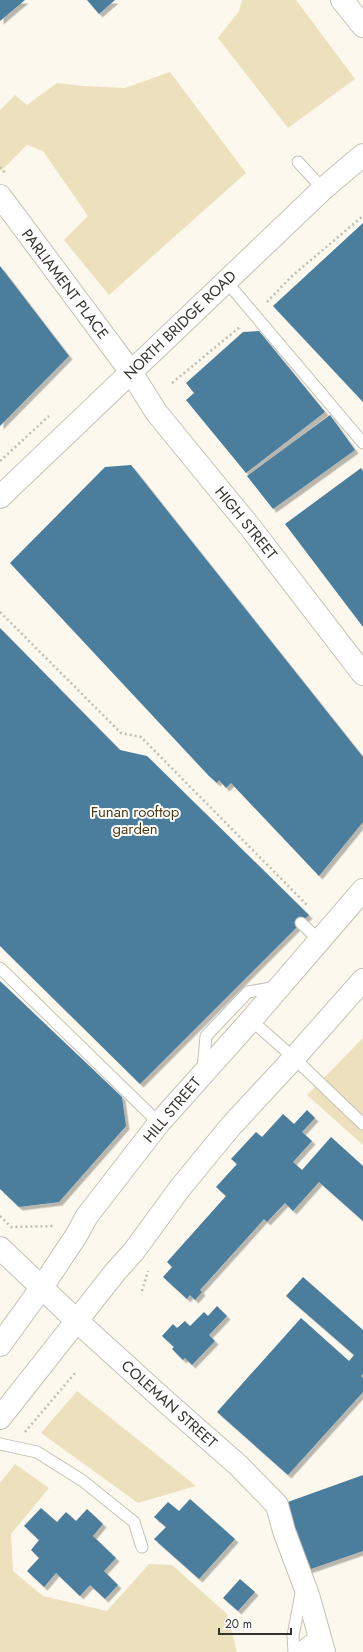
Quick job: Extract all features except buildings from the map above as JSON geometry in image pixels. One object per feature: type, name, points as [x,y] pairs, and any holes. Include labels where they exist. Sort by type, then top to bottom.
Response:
[{"type":"main road","points":[[342,0],[363,26]]},
{"type":"main road","points":[[357,0],[363,8]]},
{"type":"main road","name":"NORTH BRIDGE ROAD","points":[[0,497],[323,189],[363,155]]},
{"type":"main road","name":"PARLIAMENT PLACE","points":[[0,196],[131,372]]},
{"type":"main road","name":"HIGH STREET","points":[[131,372],[156,412],[250,527],[363,674]]},
{"type":"main road","name":"HILL STREET","points":[[0,1345],[42,1287],[76,1236],[87,1216],[159,1123],[251,1020],[363,890]]},
{"type":"main road","points":[[0,1418],[116,1270],[134,1251],[180,1188],[210,1151],[363,980]]},
{"type":"main road","name":"COLEMAN STREET","points":[[0,1248],[77,1321],[238,1465],[277,1505],[284,1531],[303,1583],[316,1648]]},
{"type":"lane","points":[[298,162],[323,189]]},
{"type":"lane","points":[[226,281],[363,443]]},
{"type":"lane","points":[[301,922],[324,934]]},
{"type":"lane","points":[[0,968],[159,1123]]},
{"type":"lane","points":[[203,1073],[206,1036],[248,992],[279,987]]},
{"type":"lane","points":[[251,1020],[294,1058],[363,1124]]},
{"type":"lane","points":[[0,1444],[37,1452],[83,1481],[134,1522],[142,1547]]},
{"type":"lane","points":[[294,1652],[293,1636],[303,1583]]},
{"type":"path","points":[[0,461],[50,414]]},
{"type":"path","points":[[0,612],[121,733],[141,737],[324,934]]},
{"type":"path","points":[[0,1216],[11,1227],[58,1226]]},
{"type":"path","points":[[12,1447],[75,1373]]},
{"type":"shaded area","points":[[242,0],[296,0],[355,79],[288,128],[218,38],[239,11]]},
{"type":"shaded area","points":[[170,72],[246,173],[109,295],[64,240],[88,216],[43,151],[27,145],[1,171],[0,170],[0,110],[15,95],[27,105],[57,83],[125,88]]},
{"type":"shaded area","points":[[363,1038],[363,1145],[307,1095]]},
{"type":"shaded area","points":[[77,1391],[196,1486],[138,1503],[41,1433]]},
{"type":"shaded area","points":[[15,1464],[49,1488],[11,1534],[13,1571],[43,1596],[107,1611],[149,1564],[172,1565],[227,1614],[237,1652],[0,1652],[0,1483]]},
{"type":"park label","name":"Funan rooftop garden","points":[[135,820]]}]
